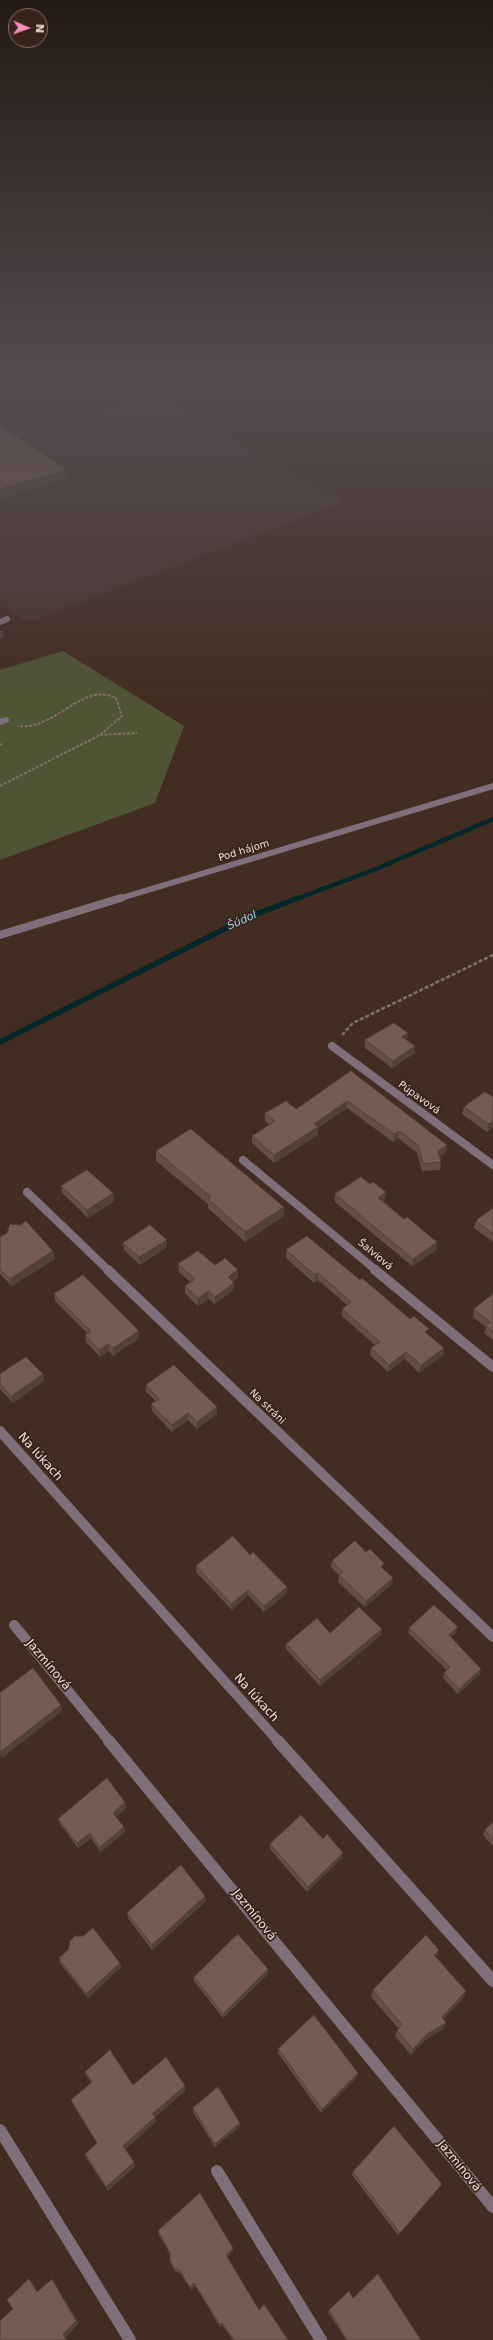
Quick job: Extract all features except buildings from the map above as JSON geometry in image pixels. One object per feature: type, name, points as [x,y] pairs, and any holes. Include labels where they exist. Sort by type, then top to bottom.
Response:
[{"type":"street","points":[[0,622],[7,620]]},
{"type":"street","name":"Pod hájom","points":[[0,935],[493,786]]},
{"type":"street","name":"Púpavová","points":[[332,1046],[493,1165]]},
{"type":"street","name":"Šalviová","points":[[244,1160],[493,1367]]},
{"type":"street","name":"Na stráni","points":[[26,1192],[493,1637]]},
{"type":"street","name":"Na lúkach","points":[[0,1431],[493,1981]]},
{"type":"street","name":"Jazmínová","points":[[14,1625],[493,2207]]},
{"type":"street","points":[[0,2130],[130,2340]]},
{"type":"street","points":[[217,2171],[321,2340]]},
{"type":"path","points":[[0,786],[100,735],[122,716],[116,699],[110,695],[96,693],[34,728],[21,727],[3,721]]},
{"type":"path","points":[[100,735],[137,733]]},
{"type":"path","points":[[332,1046],[352,1023],[493,955]]},
{"type":"shaded area","points":[[0,486],[318,486],[345,501],[29,622],[0,606]]},
{"type":"green space","points":[[63,651],[184,726],[155,803],[0,860],[0,670]]},
{"type":"waterway","name":"Šúdol","points":[[296,899],[376,869],[493,819]]},
{"type":"waterway","name":"Šúdol","points":[[0,1042],[244,919],[298,898]]}]
